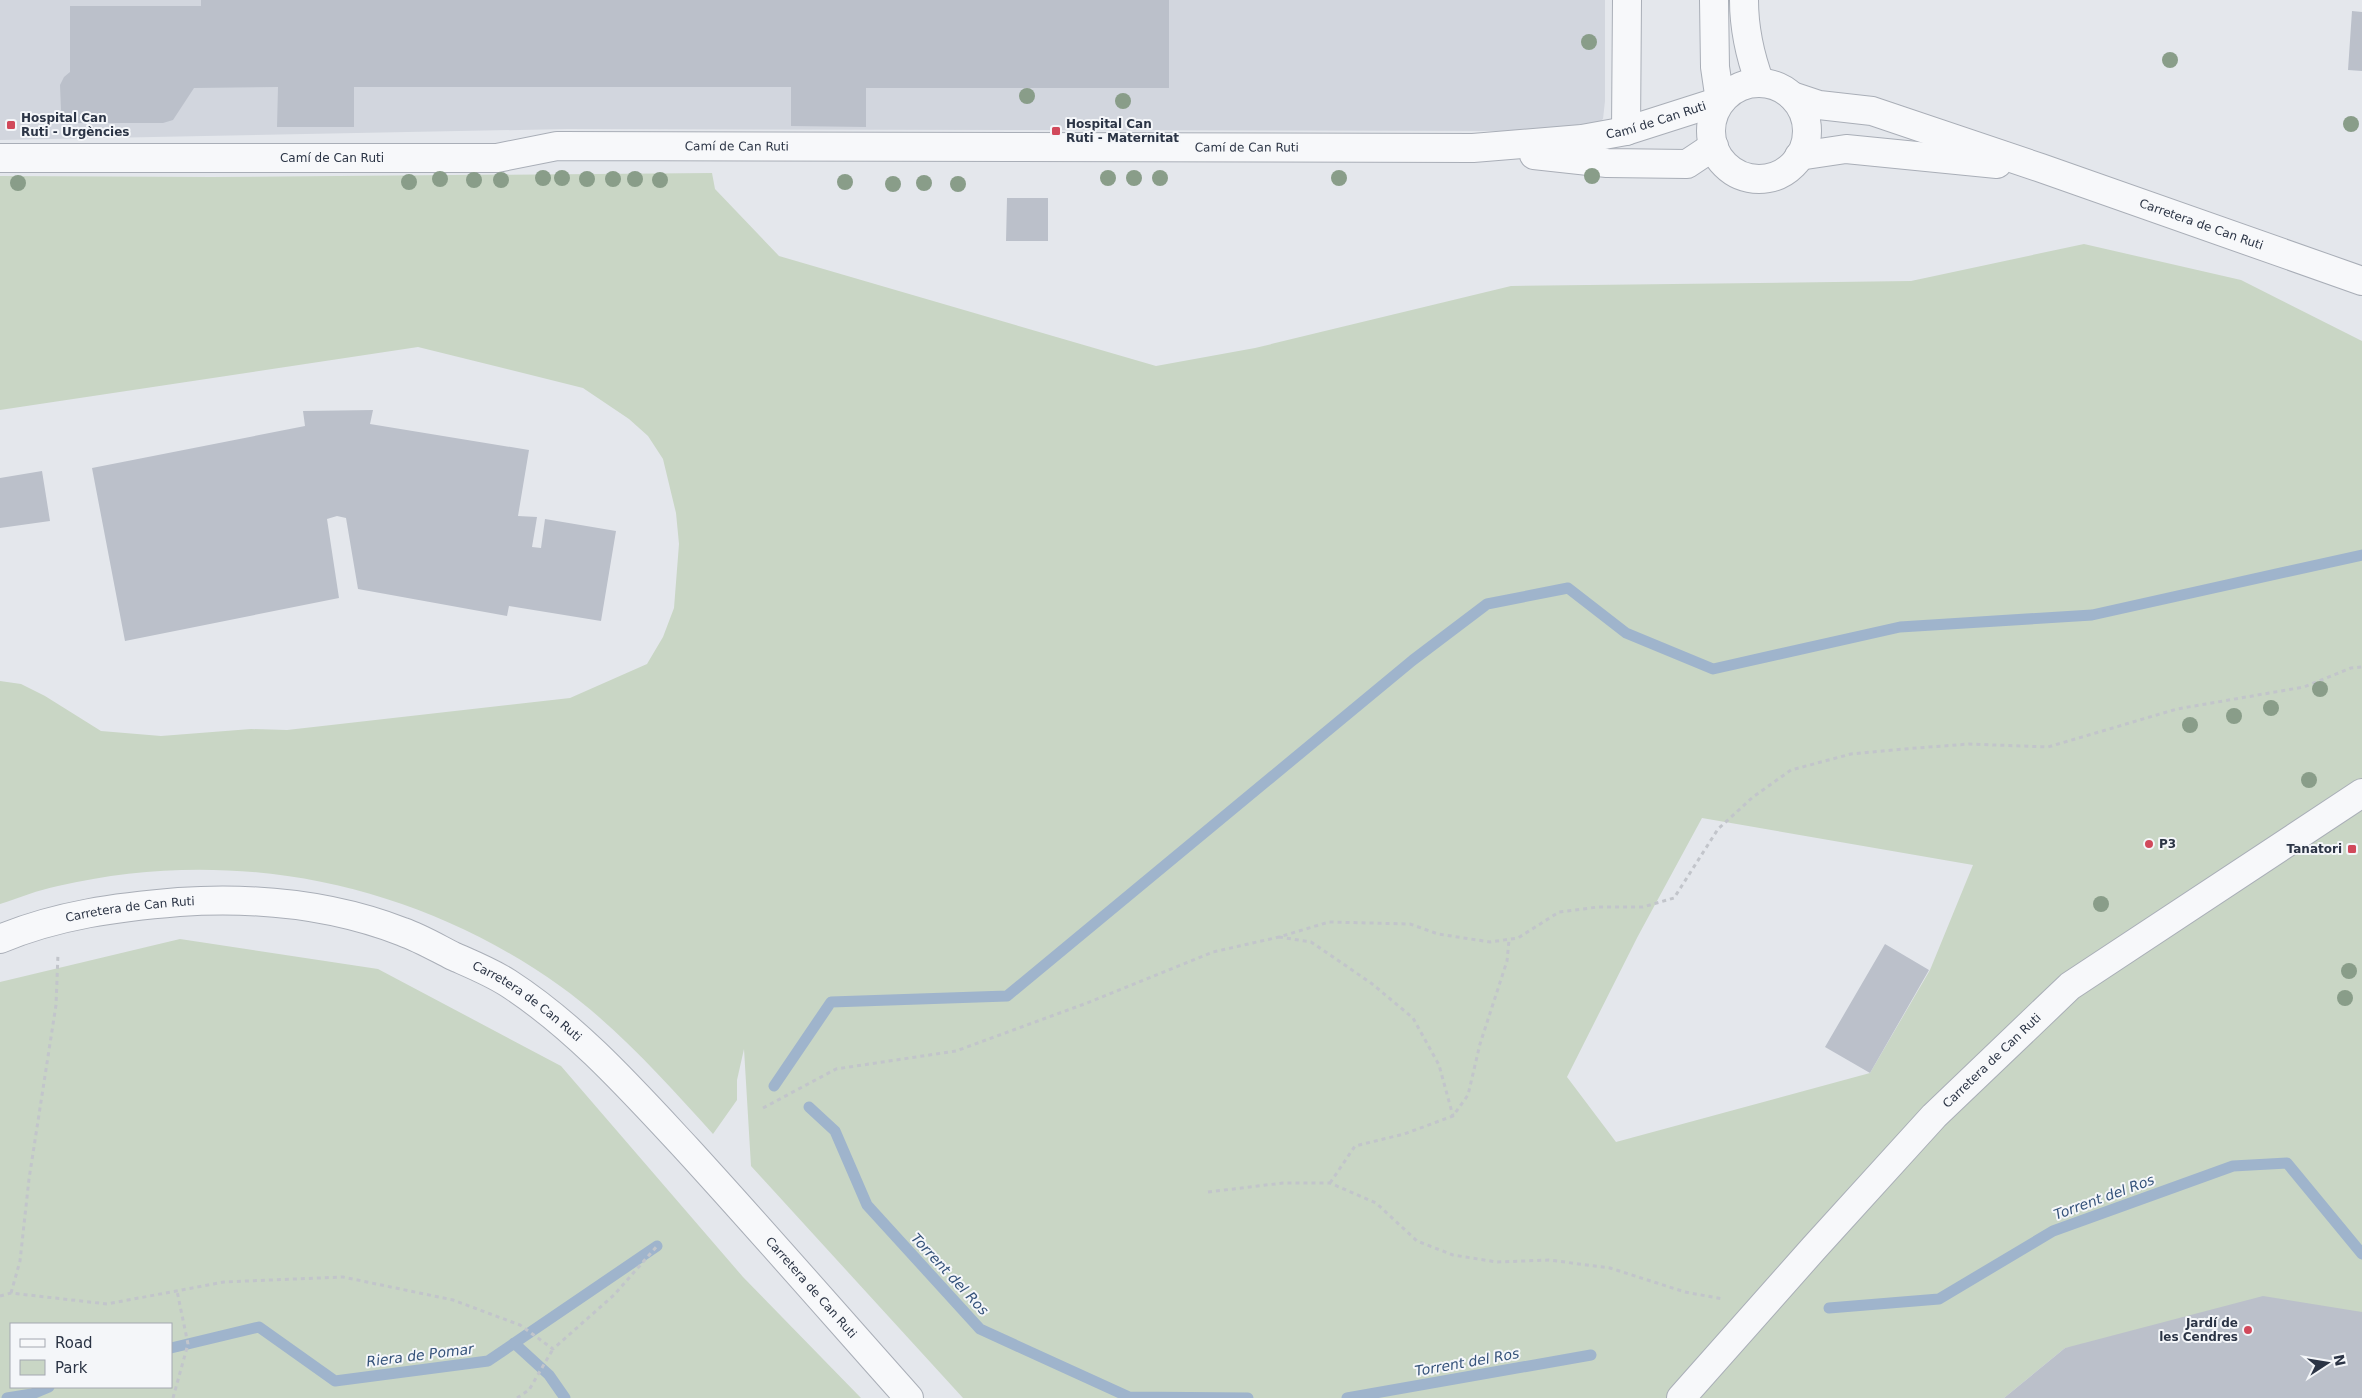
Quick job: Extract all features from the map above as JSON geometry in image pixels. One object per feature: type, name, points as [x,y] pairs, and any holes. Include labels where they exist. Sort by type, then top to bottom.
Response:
[{"type":"street","points":[[1626,131],[1627,0]]},
{"type":"street","points":[[1714,0],[1714,67],[1720,101],[1712,126],[1714,146],[1729,168],[1738,174],[1754,178],[1764,178],[1779,174],[1792,165],[1799,156],[1806,138],[1806,122],[1801,108],[1792,96],[1780,88],[1760,83],[1745,85],[1736,89],[1720,101]]},
{"type":"street","points":[[1744,0],[1744,18],[1750,57],[1760,83]]},
{"type":"street","name":"Carretera de Can Ruti","points":[[1792,96],[1820,105],[1872,112],[2041,168],[2362,281]]},
{"type":"street","name":"Camí de Can Ruti","points":[[0,158],[497,158],[557,146],[1473,148],[1582,139],[1626,131],[1720,101]]},
{"type":"street","name":"Camí de Can Ruti","points":[[1473,148],[1607,163],[1686,164],[1714,146]]},
{"type":"street","name":"Carretera de Can Ruti","points":[[1799,156],[1846,149],[1918,158],[2041,168]]},
{"type":"street","name":"Carretera de Can Ruti","points":[[1681,1398],[1934,1116],[2070,986],[2362,793]]},
{"type":"street","name":"Carretera de Can Ruti","points":[[0,939],[21,930],[67,917],[138,905],[223,899],[282,902],[347,914],[404,932],[507,982],[550,1014],[600,1058],[740,1208],[910,1398]]},
{"type":"path","points":[[763,1108],[836,1069],[956,1051],[1087,1003],[1213,952],[1279,937],[1329,922],[1410,924],[1438,934],[1490,942],[1518,938],[1559,912],[1598,907],[1643,907],[1674,898],[1718,829],[1753,796],[1791,770],[1851,754],[1969,744],[2048,747],[2177,709],[2304,687],[2351,668],[2362,667]]},
{"type":"path","points":[[11,1293],[20,1261],[29,1179],[56,1005],[58,954],[67,917]]},
{"type":"path","points":[[1279,937],[1311,942],[1370,983],[1413,1018],[1439,1065],[1453,1116]]},
{"type":"path","points":[[1330,1183],[1354,1146],[1404,1134],[1453,1116],[1468,1095],[1480,1044],[1507,961],[1509,940]]},
{"type":"path","points":[[1208,1192],[1284,1183],[1330,1183],[1376,1203],[1417,1241],[1453,1255],[1497,1262],[1549,1260],[1610,1268],[1684,1292],[1764,1305]]},
{"type":"path","points":[[517,1398],[529,1390],[553,1349],[614,1295],[658,1246]]},
{"type":"path","points":[[0,1296],[11,1293],[106,1304],[224,1282],[343,1278],[453,1300],[520,1325],[553,1349]]},
{"type":"path","points":[[173,1398],[188,1344],[177,1291]]},
{"type":"shaded area","points":[[0,0],[1605,0],[1605,101],[1603,119],[1595,126],[1582,131],[567,129],[0,140]]},
{"type":"green space","points":[[712,173],[715,189],[779,256],[1156,366],[1255,348],[1511,286],[1911,281],[2084,244],[2241,280],[2362,341],[2362,1312],[2065,1348],[2004,1398],[963,1398],[751,1166],[744,1049],[737,1080],[737,1100],[713,1134],[621,1037],[560,986],[504,950],[445,921],[383,898],[320,882],[255,872],[190,870],[124,874],[58,886],[0,904],[0,681],[21,684],[45,696],[101,731],[161,736],[251,729],[287,730],[570,698],[647,664],[663,637],[674,608],[679,544],[676,513],[663,459],[648,436],[629,419],[583,388],[418,347],[0,410],[0,176],[211,177]],"holes":[[[1702,818],[1973,865],[1930,970],[1870,1073],[1616,1142],[1567,1077],[1638,936]]]},
{"type":"green space","points":[[180,939],[378,969],[561,1066],[743,1277],[861,1398],[0,1398],[0,982]]},
{"type":"building","points":[[201,0],[1169,0],[1169,88],[866,88],[866,127],[791,126],[791,87],[354,87],[354,127],[277,127],[278,87],[194,88],[173,120],[163,123],[72,123],[66,118],[61,110],[60,85],[64,77],[70,72],[70,6],[201,6]]},
{"type":"building","points":[[2352,11],[2362,12],[2362,71],[2348,70]]},
{"type":"building","points":[[1007,198],[1048,198],[1048,241],[1006,241]]},
{"type":"building","points":[[373,410],[370,424],[529,450],[518,516],[537,517],[532,547],[541,548],[545,519],[616,531],[601,621],[509,606],[507,616],[358,589],[346,518],[337,516],[327,519],[339,598],[125,641],[92,468],[305,426],[303,411]]},
{"type":"building","points":[[42,471],[50,521],[0,528],[0,478]]},
{"type":"building","points":[[1885,944],[1929,970],[1870,1073],[1825,1047]]},
{"type":"building","name":"Jardí de les Cendres","points":[[2263,1296],[2362,1312],[2362,1398],[2004,1398],[2065,1348]]},
{"type":"waterway","points":[[774,1086],[831,1002],[1007,996],[1413,660],[1487,604],[1568,588],[1626,633],[1713,669],[1900,627],[2092,615],[2362,555]]},
{"type":"waterway","name":"Torrent del Ros","points":[[809,1107],[835,1131],[867,1205],[980,1329],[1129,1397],[1248,1398]]},
{"type":"waterway","name":"Torrent del Ros","points":[[1829,1308],[1939,1299],[2053,1231],[2233,1166],[2287,1163],[2362,1254]]},
{"type":"waterway","name":"Riera de Pomar","points":[[172,1348],[259,1327],[335,1381],[488,1361],[657,1246]]},
{"type":"waterway","points":[[514,1343],[549,1375],[565,1398]]},
{"type":"waterway","name":"Torrent del Ros","points":[[1347,1398],[1591,1355]]},
{"type":"waterway","name":"Riera de Pomar","points":[[7,1398],[32,1394],[47,1388]]},
{"type":"place","name":"Hospital Can Ruti - Urgències","points":[[11,125]]},
{"type":"place","name":"Hospital Can Ruti - Maternitat","points":[[1056,131]]},
{"type":"place","name":"P3","points":[[2149,844]]},
{"type":"place","name":"Tanatori","points":[[2352,849]]},
{"type":"place","name":"Jardí de les Cendres","points":[[2248,1330]]}]
